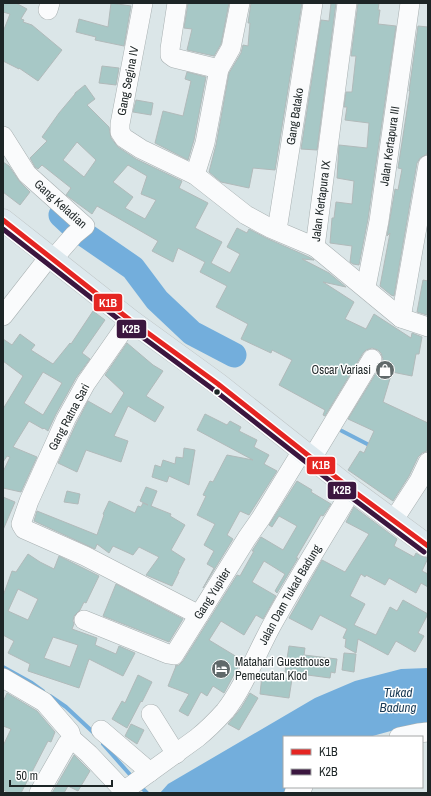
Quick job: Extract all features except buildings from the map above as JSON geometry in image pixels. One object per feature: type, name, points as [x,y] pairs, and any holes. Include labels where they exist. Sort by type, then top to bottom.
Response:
[{"type":"highway","points":[[3,220],[130,320],[218,384],[352,490],[428,546]]},
{"type":"street","name":"Gang Segina IV","points":[[141,149],[124,138],[120,132],[120,124],[143,3]]},
{"type":"street","points":[[177,3],[170,55],[174,58],[219,69]]},
{"type":"street","points":[[195,175],[205,142],[219,69],[231,48],[240,3]]},
{"type":"street","name":"Gang Batako","points":[[277,230],[313,3]]},
{"type":"street","name":"Jalan Kertapura IX","points":[[141,149],[195,175],[246,216],[315,247],[347,3]]},
{"type":"street","name":"Jalan Kertapura III","points":[[366,288],[379,221],[410,3]]},
{"type":"street","name":"Gang Keladian","points":[[3,316],[51,258],[84,226],[27,174],[6,141]]},
{"type":"street","points":[[401,318],[428,165]]},
{"type":"street","points":[[315,247],[401,318],[428,327]]},
{"type":"street","name":"Gang Ratna Sari","points":[[130,320],[86,383],[66,419],[29,501],[21,520],[21,524],[24,529],[91,559],[199,615]]},
{"type":"street","name":"Gang Yupiter","points":[[84,620],[172,656],[174,655],[199,615],[307,455],[323,439],[372,358]]},
{"type":"street","points":[[393,521],[425,469]]},
{"type":"street","name":"Jalan Dam Tukad Badung","points":[[135,783],[176,754],[208,728],[226,710],[308,562],[352,490]]},
{"type":"street","points":[[3,678],[44,702],[70,732],[72,739],[89,754],[135,783]]},
{"type":"street","points":[[151,714],[176,754]]},
{"type":"street","points":[[101,730],[135,783]]},
{"type":"street","points":[[404,736],[428,732]]},
{"type":"street","points":[[39,793],[67,744],[72,739]]},
{"type":"water","name":"Tukad Badung","points":[[428,668],[428,722],[373,736],[283,736],[283,788],[290,788],[282,793],[160,793],[168,784],[315,698],[355,681],[401,669]]},
{"type":"waterway","points":[[61,215],[75,228],[133,268],[157,300],[192,333],[234,355]]},
{"type":"waterway","points":[[342,431],[371,446]]},
{"type":"waterway","points":[[3,667],[32,683],[43,691]]},
{"type":"waterway","points":[[50,696],[66,707],[95,734]]},
{"type":"waterway","points":[[103,744],[133,778]]},
{"type":"waterway","points":[[140,786],[147,793]]},
{"type":"transit line","name":"K1B","points":[[3,220],[130,320],[218,384],[352,490],[428,546]]},
{"type":"transit line","name":"K2B","points":[[3,229],[126,325],[214,390],[348,495],[424,552]]},
{"type":"place","name":"Oscar Variasi","points":[[385,370]]},
{"type":"place","name":"Matahari Guesthouse Pemecutan Klod","points":[[221,669]]}]
